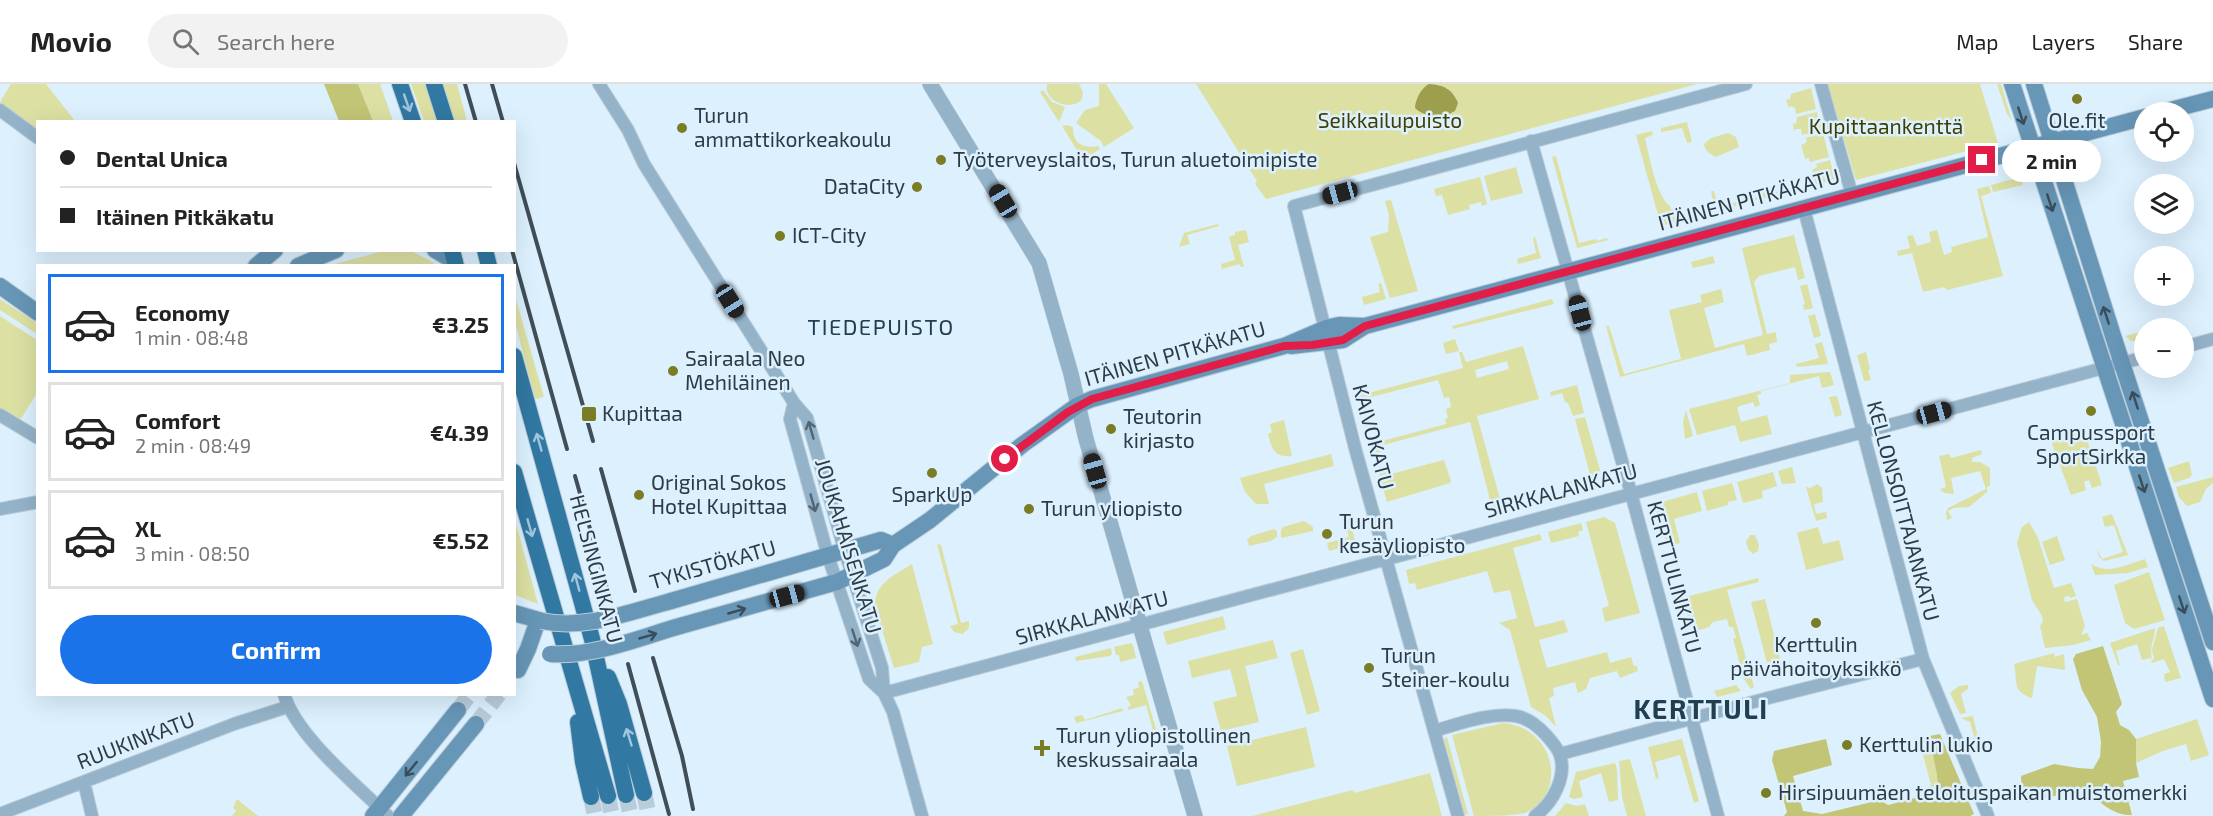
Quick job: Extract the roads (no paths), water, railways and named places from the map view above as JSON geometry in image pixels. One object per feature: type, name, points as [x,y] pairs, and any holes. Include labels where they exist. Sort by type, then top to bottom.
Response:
[{"type":"highway","points":[[400,84],[412,120]]},
{"type":"highway","points":[[434,84],[445,120]]},
{"type":"highway","name":"HELSINGINKATU","points":[[516,363],[592,639],[626,795]]},
{"type":"highway","points":[[516,479],[608,796]]},
{"type":"highway","points":[[592,639],[619,704],[644,793]]},
{"type":"highway","points":[[572,674],[583,762],[591,797]]},
{"type":"main road","points":[[2012,84],[2213,699]]},
{"type":"main road","points":[[2034,84],[2213,642]]},
{"type":"main road","points":[[2194,104],[2213,99]]},
{"type":"main road","name":"ITÄINEN PITKÄKATU","points":[[1078,405],[1092,399],[1327,335],[1340,326],[1365,326],[2134,120]]},
{"type":"main road","points":[[258,264],[273,252]]},
{"type":"main road","points":[[303,264],[331,252]]},
{"type":"main road","points":[[439,252],[454,259]]},
{"type":"main road","points":[[0,284],[36,298]]},
{"type":"main road","points":[[0,284],[36,311]]},
{"type":"main road","points":[[521,646],[550,654],[591,652],[837,582],[884,559],[893,545],[930,520],[1022,446],[1078,405]]},
{"type":"main road","name":"TYKISTÖKATU","points":[[516,618],[570,624],[590,622],[846,552],[881,540],[893,545]]},
{"type":"main road","points":[[518,670],[521,646],[540,620]]},
{"type":"main road","points":[[380,813],[458,710]]},
{"type":"main road","points":[[401,816],[476,724]]},
{"type":"street","name":"JOUKAHAISENKATU","points":[[599,84],[628,130],[644,164],[794,404],[807,418],[884,675],[884,693]]},
{"type":"street","points":[[930,84],[1036,256],[1195,816]]},
{"type":"street","points":[[1531,141],[1746,84]]},
{"type":"street","points":[[1821,84],[1852,195]]},
{"type":"street","points":[[0,110],[36,137]]},
{"type":"street","name":"KAIVOKATU","points":[[1458,816],[1386,558],[1294,206],[1531,141]]},
{"type":"street","name":"KERTTULINKATU","points":[[1531,141],[1631,493],[1718,816]]},
{"type":"street","name":"KELLONSOITTAJANKATU","points":[[1804,208],[1923,659],[1988,816]]},
{"type":"street","points":[[2194,344],[2213,339]]},
{"type":"street","name":"SIRKKALANKATU","points":[[884,693],[2134,360]]},
{"type":"street","name":"JOUKAHAISENKATU","points":[[794,404],[790,419],[828,556],[869,679],[884,693],[893,712],[922,816]]},
{"type":"street","points":[[0,415],[36,437]]},
{"type":"street","points":[[0,509],[36,502]]},
{"type":"street","points":[[1560,754],[1923,659]]},
{"type":"street","points":[[286,700],[297,723],[380,813]]},
{"type":"street","name":"RUUKINKATU","points":[[0,814],[234,724],[286,700]]},
{"type":"street","points":[[1434,731],[1499,715],[1519,717],[1532,722],[1544,732],[1560,754],[1560,775],[1556,791],[1545,807],[1535,816]]},
{"type":"street","points":[[84,782],[92,816]]},
{"type":"tunnel","points":[[458,710],[468,696]]},
{"type":"tunnel","points":[[476,724],[497,696]]},
{"type":"tunnel","points":[[644,793],[649,816]]},
{"type":"tunnel","points":[[626,795],[631,816]]},
{"type":"tunnel","points":[[608,796],[612,816]]},
{"type":"tunnel","points":[[591,797],[595,816]]},
{"type":"railway","points":[[465,84],[475,120]]},
{"type":"railway","points":[[492,84],[502,120]]},
{"type":"railway","points":[[516,170],[593,441]]},
{"type":"railway","points":[[513,252],[516,264]]},
{"type":"railway","points":[[516,264],[567,449]]},
{"type":"railway","points":[[601,469],[635,591]]},
{"type":"railway","points":[[575,476],[610,599]]},
{"type":"railway","points":[[653,658],[682,756],[693,809]]},
{"type":"railway","points":[[628,664],[669,814]]},
{"type":"place","name":"Ole.fit","points":[[2077,99]]},
{"type":"place","name":"Turun ammattikorkeakoulu","points":[[682,128]]},
{"type":"place","name":"Työterveyslaitos, Turun aluetoimipiste","points":[[941,160]]},
{"type":"place","name":"DataCity","points":[[917,187]]},
{"type":"place","name":"ICT-City","points":[[780,236]]},
{"type":"place","name":"Sairaala Neo Mehiläinen","points":[[673,371]]},
{"type":"place","name":"Campussport SportSirkka","points":[[2091,411]]},
{"type":"place","name":"Kupittaa","points":[[589,414]]},
{"type":"place","name":"Teutorin kirjasto","points":[[1111,429]]},
{"type":"place","name":"SparkUp","points":[[932,473]]},
{"type":"place","name":"Original Sokos Hotel Kupittaa","points":[[639,495]]},
{"type":"place","name":"Turun yliopisto","points":[[1029,509]]},
{"type":"place","name":"Turun kesäyliopisto","points":[[1327,534]]},
{"type":"place","name":"Kerttulin päivähoitoyksikkö","points":[[1816,623]]},
{"type":"place","name":"Turun Steiner-koulu","points":[[1369,668]]},
{"type":"place","name":"Kerttulin lukio","points":[[1847,745]]},
{"type":"place","name":"Turun yliopistollinen keskussairaala","points":[[1042,748]]},
{"type":"place","name":"Hirsipuumäen teloituspaikan muistomerkki","points":[[1766,793]]},
{"type":"district","name":"TIEDEPUISTO","points":[[881,327]]},
{"type":"district","name":"KERTTULI","points":[[1701,710]]},
{"type":"park label","name":"Seikkailupuisto","points":[[1390,121]]},
{"type":"park label","name":"Kupittaankenttä","points":[[1886,127]]}]
